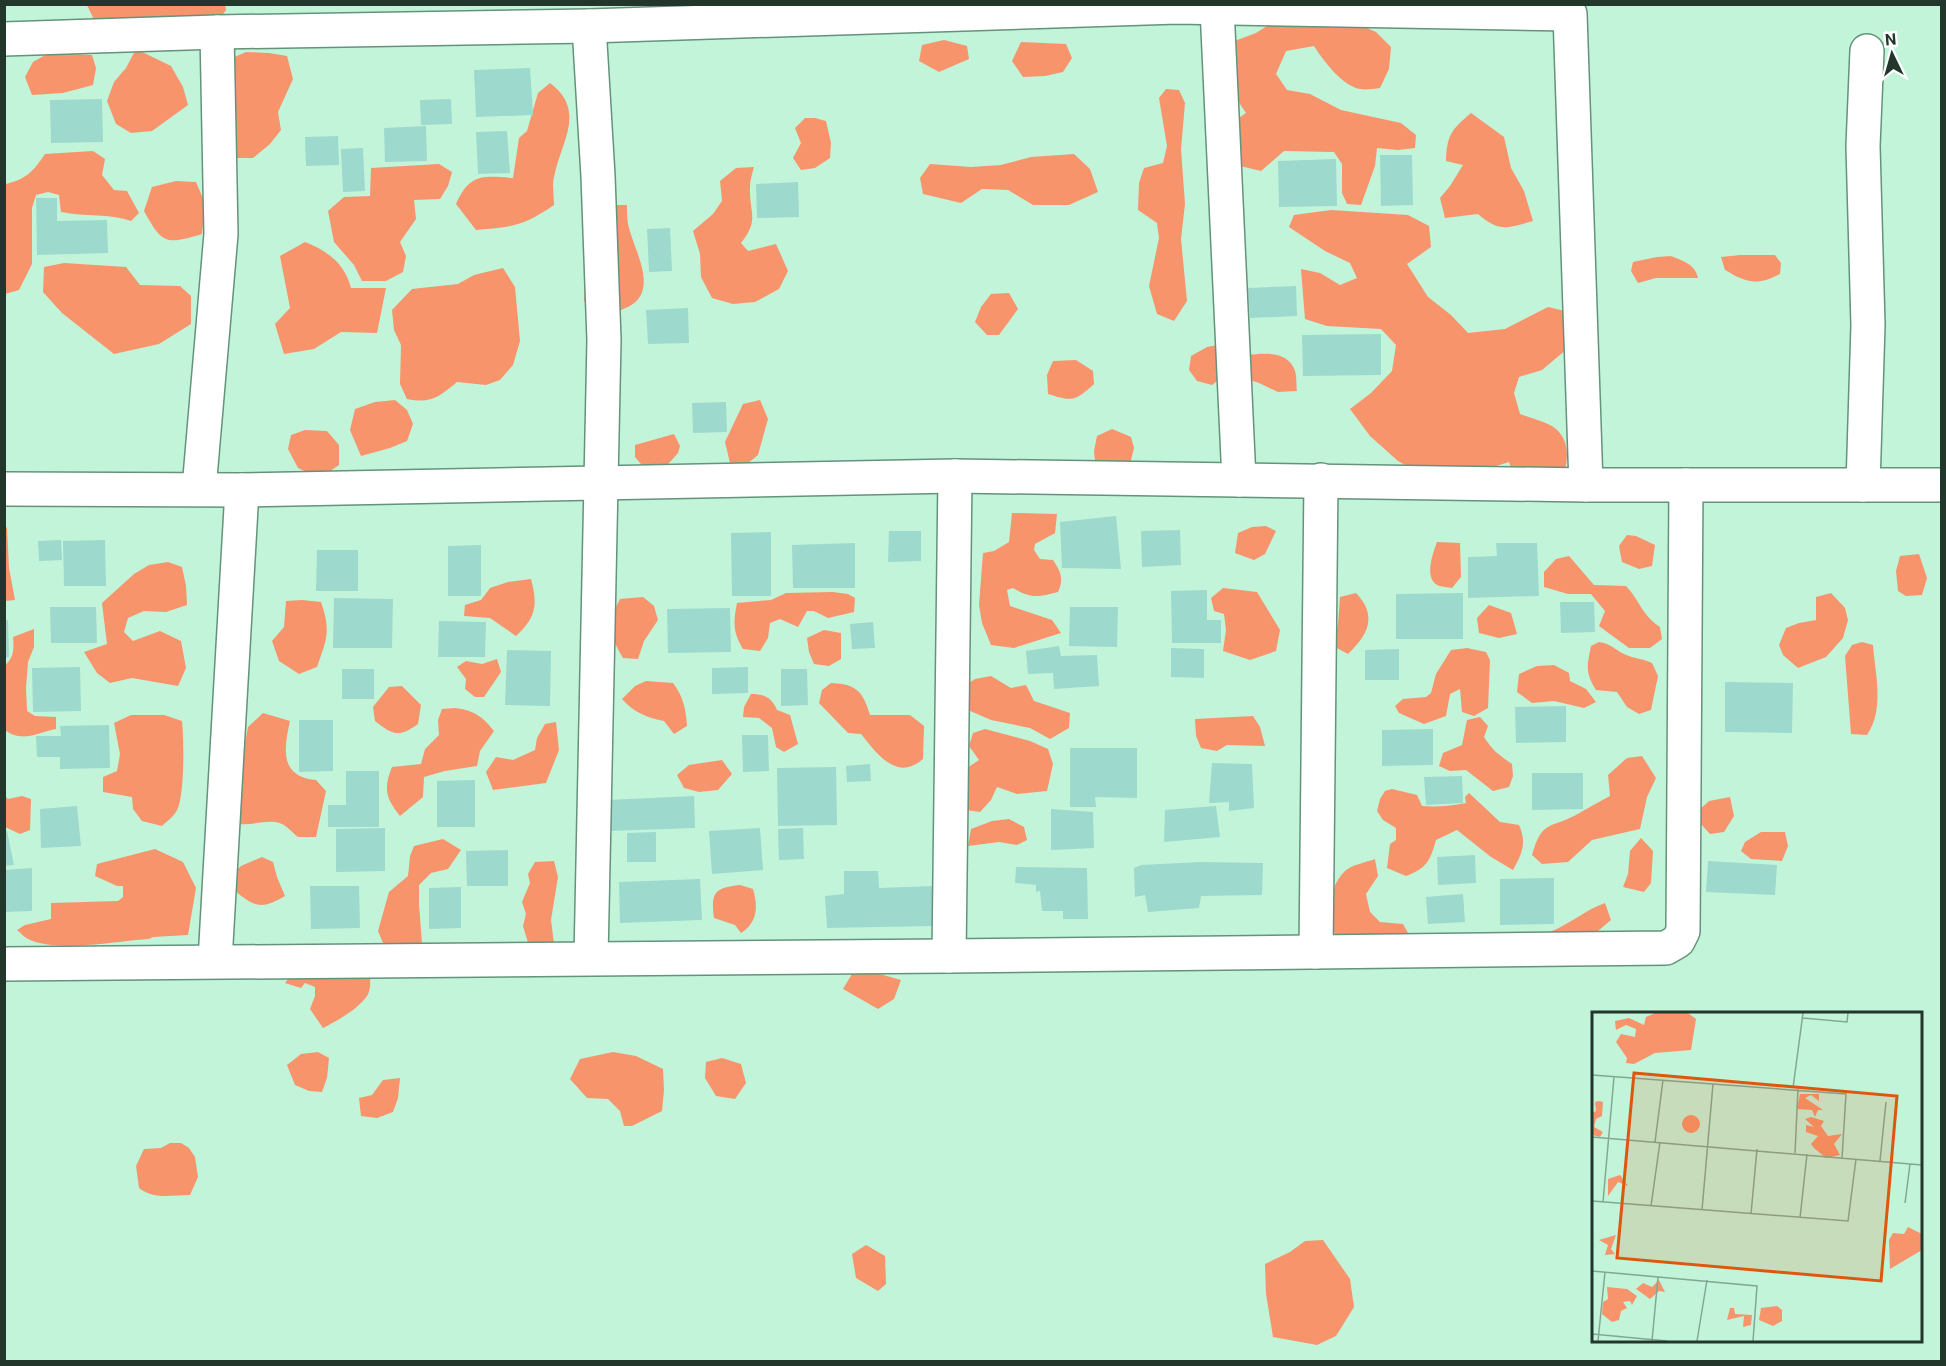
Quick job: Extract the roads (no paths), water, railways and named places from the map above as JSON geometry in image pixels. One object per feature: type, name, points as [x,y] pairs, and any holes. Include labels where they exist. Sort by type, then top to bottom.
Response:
[{"type":"street","points":[[4,39],[217,32],[589,26],[1177,6],[1570,14],[1586,485]]},
{"type":"street","points":[[1217,8],[1239,480]]},
{"type":"street","points":[[589,26],[598,176],[604,340],[591,958]]},
{"type":"street","points":[[199,489],[221,234],[217,32]]},
{"type":"street","points":[[1863,485],[1868,325],[1863,146],[1867,51]]},
{"type":"street","points":[[950,956],[956,476]]},
{"type":"street","points":[[4,489],[242,490],[956,476],[1586,485],[1941,486]]},
{"type":"street","points":[[1316,952],[1321,480]]},
{"type":"street","points":[[4,964],[1666,948],[1681,937],[1686,485]]},
{"type":"street","points":[[215,961],[242,490]]}]
